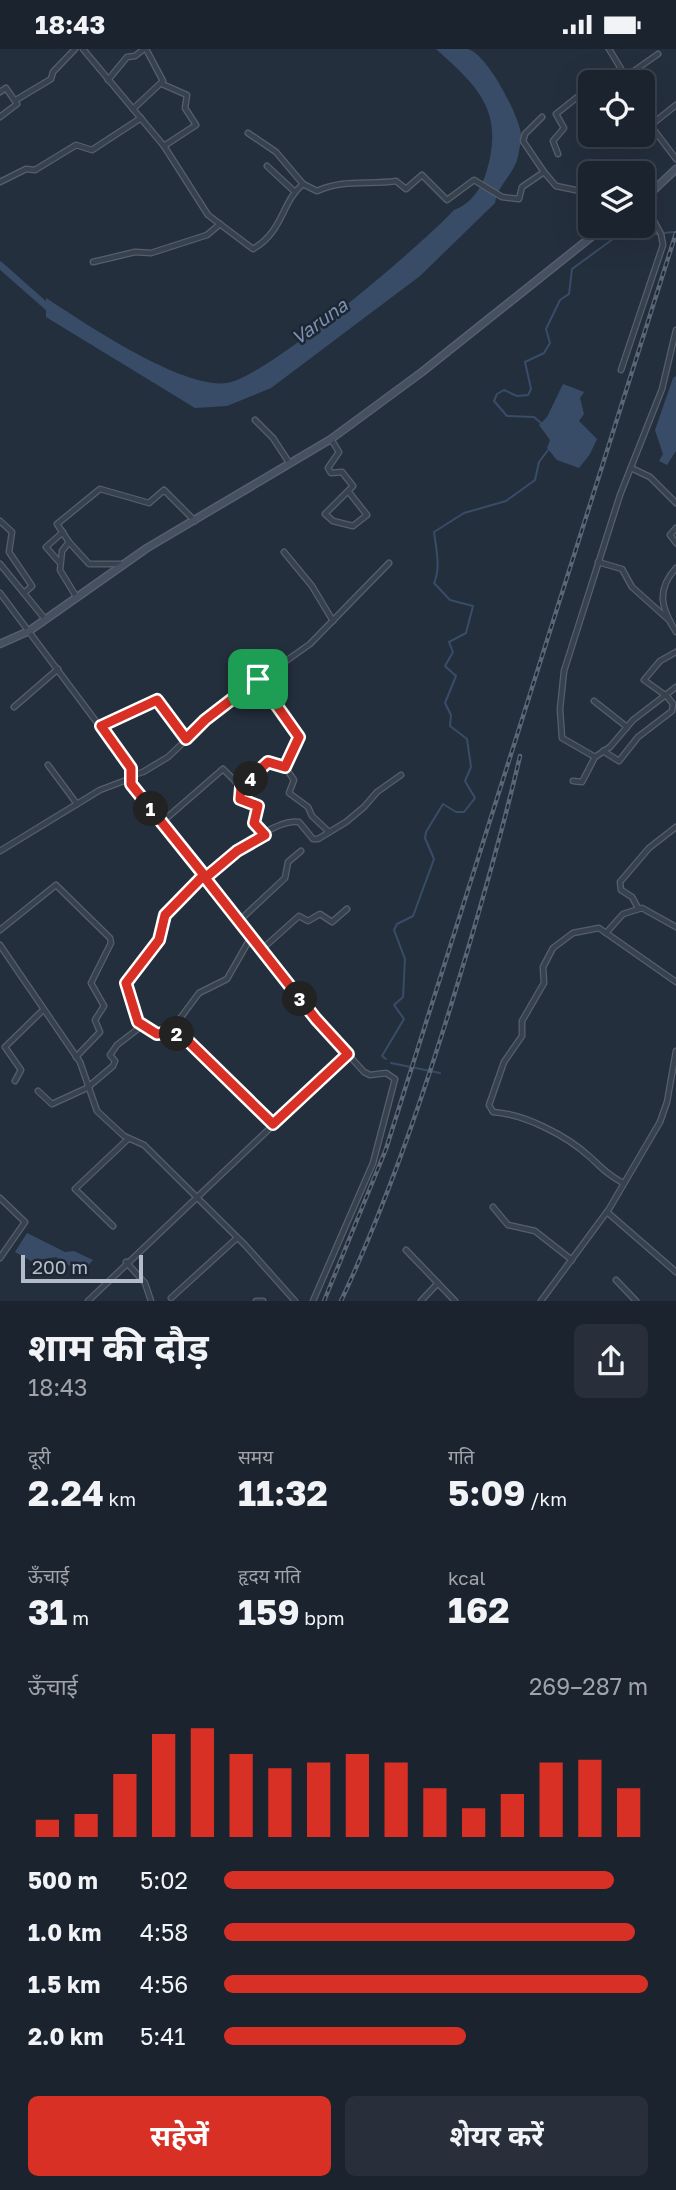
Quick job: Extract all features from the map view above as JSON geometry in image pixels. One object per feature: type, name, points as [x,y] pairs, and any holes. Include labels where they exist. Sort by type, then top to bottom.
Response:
[{"type":"street","points":[[16,100],[51,79],[53,72],[75,49]]},
{"type":"street","points":[[83,49],[164,146],[208,215],[256,248],[277,228],[295,192],[303,184]]},
{"type":"street","points":[[108,80],[127,57],[135,56],[145,49],[162,76],[162,84],[133,109]]},
{"type":"street","points":[[609,49],[620,70]]},
{"type":"street","points":[[635,70],[657,54]]},
{"type":"street","points":[[162,84],[187,95],[186,108],[196,125],[164,146]]},
{"type":"street","points":[[0,92],[6,89],[16,100],[16,106],[0,117]]},
{"type":"street","points":[[558,154],[553,141],[564,128],[556,114],[578,97]]},
{"type":"street","points":[[655,122],[676,105]]},
{"type":"street","points":[[542,117],[525,134],[523,141],[556,186],[578,191]]},
{"type":"street","points":[[0,182],[26,169],[35,170],[76,145],[92,150],[141,118]]},
{"type":"street","points":[[655,130],[676,159]]},
{"type":"street","points":[[248,133],[276,152],[303,184],[317,191],[338,183],[396,181],[406,189],[422,175],[447,201],[471,181],[480,183],[498,195],[521,198],[522,187],[544,172]]},
{"type":"street","points":[[267,166],[295,192]]},
{"type":"street","points":[[655,189],[676,169]]},
{"type":"street","points":[[621,370],[663,245],[655,223]]},
{"type":"street","points":[[93,262],[135,252],[151,253],[207,235],[220,225]]},
{"type":"street","points":[[0,644],[46,620],[150,546],[331,439],[422,372],[590,238]]},
{"type":"street","points":[[595,757],[562,738],[560,709],[564,671],[598,562],[661,393],[676,330]]},
{"type":"street","points":[[255,420],[273,438],[290,464]]},
{"type":"street","points":[[331,439],[340,452],[328,468],[331,473],[342,472],[353,486],[324,513],[333,521],[353,526],[368,515],[348,491]]},
{"type":"street","points":[[631,468],[650,477],[675,498]]},
{"type":"street","points":[[125,564],[89,564],[69,542],[58,522],[102,488],[149,503],[162,491],[166,491],[195,521]]},
{"type":"street","points":[[0,521],[12,532],[10,554],[32,584],[24,593]]},
{"type":"street","points":[[676,528],[670,535],[676,543]]},
{"type":"street","points":[[60,563],[46,547],[63,533]]},
{"type":"street","points":[[69,542],[63,549],[60,570],[78,599]]},
{"type":"street","points":[[284,552],[312,586],[333,621]]},
{"type":"street","points":[[598,562],[622,569],[632,587],[670,621]]},
{"type":"street","points":[[0,851],[77,804],[169,757],[205,720],[310,643],[389,563]]},
{"type":"street","points":[[0,564],[46,620]]},
{"type":"street","points":[[676,568],[662,589],[670,621],[676,632]]},
{"type":"street","points":[[0,593],[131,768],[131,777],[162,822],[261,950],[348,1054],[370,1075],[393,1075],[395,1088],[373,1163],[313,1301]]},
{"type":"street","points":[[603,751],[619,761],[638,737],[672,711],[673,704],[666,695],[645,680],[660,661],[676,652]]},
{"type":"street","points":[[15,707],[58,669]]},
{"type":"street","points":[[258,679],[299,735],[292,748],[291,759],[285,767]]},
{"type":"street","points":[[573,781],[582,782],[595,757],[626,727],[676,687]]},
{"type":"street","points":[[101,726],[157,700],[186,739]]},
{"type":"street","points":[[594,701],[626,727]]},
{"type":"street","points":[[265,835],[254,823],[258,806],[240,799],[241,787],[268,762],[285,767],[294,780],[289,793],[308,807],[312,816],[329,832]]},
{"type":"street","points":[[48,765],[77,804]]},
{"type":"street","points":[[162,822],[223,769],[241,787]]},
{"type":"street","points":[[140,1026],[126,983],[159,940],[165,915],[204,877],[237,851],[288,821],[299,822],[314,840],[355,815],[377,792],[401,775]]},
{"type":"street","points":[[676,827],[649,848],[620,882],[621,890],[632,897],[638,908],[676,927]]},
{"type":"street","points":[[239,921],[285,878],[288,862],[301,851]]},
{"type":"street","points":[[0,930],[56,885],[111,940],[91,983],[104,1006],[95,1020],[100,1032],[76,1057]]},
{"type":"street","points":[[607,933],[623,914],[638,908]]},
{"type":"street","points":[[261,950],[299,916],[308,921],[320,914],[332,922],[347,909]]},
{"type":"street","points":[[623,1183],[604,1174],[587,1154],[542,1123],[493,1112],[489,1105],[506,1058],[522,1036],[522,1021],[544,983],[544,967],[553,948],[573,933],[595,927],[675,979]]},
{"type":"street","points":[[170,1032],[181,1013],[200,993],[227,979],[251,937]]},
{"type":"street","points":[[0,945],[76,1057],[97,1111],[128,1139],[144,1145],[237,1238],[295,1301]]},
{"type":"street","points":[[15,1081],[20,1070],[5,1047],[43,1010]]},
{"type":"street","points":[[38,1091],[52,1104],[87,1088],[113,1066],[115,1061],[111,1052],[140,1026],[146,1025],[157,1034],[170,1032],[184,1037],[273,1124]]},
{"type":"street","points":[[541,1301],[607,1213],[660,1122],[676,1051]]},
{"type":"street","points":[[88,1301],[143,1245],[153,1241],[195,1197],[348,1054]]},
{"type":"street","points":[[669,1088],[676,1092]]},
{"type":"street","points":[[113,1226],[75,1189],[128,1139]]},
{"type":"street","points":[[0,1198],[24,1222],[0,1258]]},
{"type":"street","points":[[493,1206],[508,1225],[535,1231],[572,1260]]},
{"type":"street","points":[[607,1213],[676,1272]]},
{"type":"street","points":[[171,1299],[237,1238]]},
{"type":"street","points":[[406,1250],[456,1301]]},
{"type":"street","points":[[126,1262],[145,1283],[151,1301]]},
{"type":"street","points":[[616,1280],[636,1301]]},
{"type":"street","points":[[421,1301],[438,1283]]},
{"type":"street","points":[[256,1301],[263,1301]]},
{"type":"water","points":[[436,49],[468,49],[484,62],[493,74],[509,101],[521,134],[513,169],[499,190],[495,203],[420,276],[271,388],[227,406],[195,408],[46,317],[46,298],[134,352],[185,376],[208,382],[227,383],[247,376],[275,359],[344,307],[411,251],[454,210],[471,199],[482,183],[491,149],[489,115],[475,88]]},
{"type":"water","points":[[676,376],[676,451],[667,465],[659,461],[663,454],[655,430]]},
{"type":"water","points":[[563,384],[584,392],[580,398],[584,414],[579,421],[597,439],[579,468],[557,460],[547,448],[550,440],[539,425],[547,417]]},
{"type":"water","points":[[27,1233],[65,1252],[74,1251],[93,1260],[81,1273],[56,1257],[31,1261],[15,1252]]},
{"type":"waterway","points":[[542,424],[534,417],[507,416],[494,401],[497,394],[504,390],[517,396],[528,395],[531,389],[525,362],[544,353],[550,343],[546,329],[560,300],[569,294],[572,269],[613,239],[673,232]]},
{"type":"waterway","name":"Varuna","points":[[0,265],[52,311]]},
{"type":"waterway","points":[[386,1059],[382,1056],[404,1019],[394,1005],[403,997],[405,959],[394,930],[397,924],[413,916],[434,859],[425,838],[426,832],[443,804],[456,812],[464,812],[475,798],[465,781],[471,767],[467,739],[450,726],[451,715],[445,703],[456,676],[445,666],[453,652],[449,642],[466,633],[473,606],[450,600],[434,583],[438,564],[434,532],[464,513],[506,501],[535,480],[539,462],[548,450]]},
{"type":"waterway","points":[[391,1063],[440,1073]]},
{"type":"railway","points":[[324,1301],[386,1149],[676,233]]},
{"type":"railway","points":[[341,1301],[386,1194],[425,1086],[478,917],[520,756]]},
{"type":"route","points":[[258,679],[299,737],[285,767],[281,768],[270,761],[241,787],[240,799],[250,800],[259,807],[254,825],[265,835],[241,848],[205,878],[316,1019],[348,1054],[273,1124],[184,1037],[173,1032],[157,1034],[146,1025],[140,1026],[138,1022],[126,983],[159,940],[165,915],[204,875],[129,782],[133,771],[101,726],[139,711],[157,700],[186,739],[205,720],[258,679]]}]
